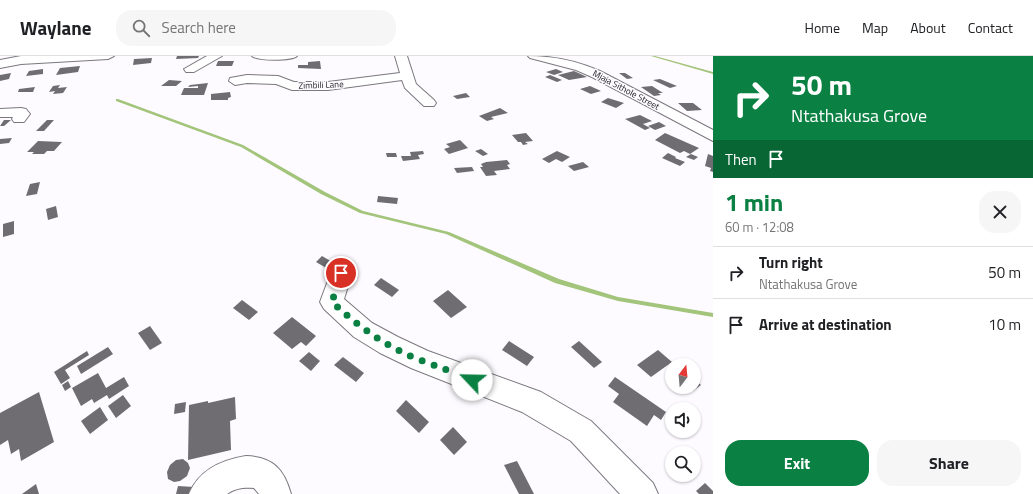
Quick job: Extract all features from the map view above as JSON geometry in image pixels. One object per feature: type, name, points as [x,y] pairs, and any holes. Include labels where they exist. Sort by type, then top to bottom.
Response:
[{"type":"street","points":[[0,64],[26,60],[108,56]]},
{"type":"street","points":[[190,69],[216,56]]},
{"type":"street","points":[[258,56],[290,56]]},
{"type":"street","points":[[401,56],[410,85],[429,103]]},
{"type":"street","name":"Mjaja Sithole Street","points":[[534,56],[568,63],[591,71],[713,136]]},
{"type":"street","name":"Zimbili Lane","points":[[235,81],[247,79],[278,80],[292,86],[338,85],[406,76]]},
{"type":"street","points":[[249,92],[292,86]]},
{"type":"street","points":[[0,113],[21,112],[23,114],[19,119]]},
{"type":"street","points":[[341,273],[332,302],[363,330],[420,360],[531,402],[581,431],[642,494]]},
{"type":"street","points":[[205,494],[219,480],[236,473],[251,470],[266,476],[272,482],[275,494]]},
{"type":"building","points":[[177,56],[199,56],[198,58],[176,59]]},
{"type":"building","points":[[152,58],[151,63],[133,65],[134,59]]},
{"type":"building","points":[[218,61],[234,61],[232,66],[216,66]]},
{"type":"building","points":[[320,61],[321,69],[298,68],[298,65],[308,65],[308,62]]},
{"type":"building","points":[[80,66],[78,72],[56,75],[60,68]]},
{"type":"building","points":[[43,69],[43,74],[26,76],[29,71]]},
{"type":"building","points":[[556,69],[563,72],[554,75],[546,72]]},
{"type":"building","points":[[574,71],[587,77],[569,80],[558,75]]},
{"type":"building","points":[[11,73],[9,79],[0,81],[0,75]]},
{"type":"building","points":[[619,73],[625,73],[633,78],[627,79]]},
{"type":"building","points":[[550,75],[562,80],[557,82],[545,77]]},
{"type":"building","points":[[660,79],[677,86],[670,88],[653,80]]},
{"type":"building","points":[[169,80],[182,81],[176,86],[161,86]]},
{"type":"building","points":[[208,83],[204,95],[181,95],[184,88],[198,88],[198,86],[188,87],[190,85]]},
{"type":"building","points":[[60,85],[58,88],[67,87],[63,93],[53,94],[55,91],[49,92],[53,86]]},
{"type":"building","points":[[590,86],[601,91],[591,94],[580,89]]},
{"type":"building","points":[[652,86],[663,93],[658,93],[661,95],[654,96],[641,87]]},
{"type":"building","points":[[35,87],[33,92],[18,92],[19,89]]},
{"type":"building","points":[[230,92],[231,97],[228,98],[228,100],[211,100],[211,94]]},
{"type":"building","points":[[466,93],[470,97],[457,99],[453,96]]},
{"type":"building","points":[[608,98],[624,103],[616,108],[601,102]]},
{"type":"building","points":[[678,103],[693,103],[702,110],[687,111]]},
{"type":"building","points":[[500,108],[508,113],[491,117],[494,119],[487,121],[479,116]]},
{"type":"building","points":[[640,115],[652,121],[643,124],[650,128],[645,130],[625,119]]},
{"type":"building","points":[[4,120],[11,120],[4,126],[0,126]]},
{"type":"building","points":[[47,120],[54,120],[44,131],[36,131]]},
{"type":"building","points":[[659,122],[666,126],[655,130],[648,126]]},
{"type":"building","points":[[526,133],[533,141],[525,142],[528,144],[523,145],[512,135]]},
{"type":"building","points":[[665,133],[699,148],[690,154],[684,151],[680,153],[655,140]]},
{"type":"building","points":[[12,138],[9,143],[0,144],[0,139]]},
{"type":"building","points":[[460,140],[468,148],[449,154],[444,149],[450,147],[446,144]]},
{"type":"building","points":[[38,141],[62,142],[54,151],[47,151],[44,154],[32,154],[34,152],[27,152]]},
{"type":"building","points":[[481,149],[488,154],[483,156],[475,151]]},
{"type":"building","points":[[423,151],[424,154],[418,155],[420,159],[403,161],[401,156],[411,156],[410,152]]},
{"type":"building","points":[[557,151],[570,157],[562,162],[556,159],[549,163],[542,159]]},
{"type":"building","points":[[386,153],[396,153],[397,157],[387,157]]},
{"type":"building","points":[[668,153],[685,162],[680,166],[662,158]]},
{"type":"building","points":[[691,154],[698,157],[694,160],[686,157]]},
{"type":"building","points":[[708,154],[713,156],[713,172],[710,171],[711,168],[705,166]]},
{"type":"building","points":[[507,160],[510,164],[507,165],[510,169],[494,171],[497,175],[486,176],[480,167],[483,167],[481,164],[486,162]]},
{"type":"building","points":[[583,162],[589,167],[574,171],[568,166]]},
{"type":"building","points":[[472,167],[474,171],[457,173],[454,168]]},
{"type":"building","points":[[40,182],[37,194],[26,196],[30,184]]},
{"type":"building","points":[[378,196],[398,198],[397,204],[377,202]]},
{"type":"building","points":[[56,206],[58,217],[48,220],[46,209]]},
{"type":"building","points":[[14,221],[14,234],[3,237],[3,224]]},
{"type":"building","points":[[322,256],[339,266],[333,272],[316,262]]},
{"type":"building","points":[[381,278],[399,290],[392,297],[374,285]]},
{"type":"building","points":[[448,290],[467,307],[451,318],[433,301]]},
{"type":"building","points":[[242,300],[258,312],[249,320],[233,308]]},
{"type":"building","points":[[292,317],[316,336],[306,346],[301,342],[292,349],[273,333]]},
{"type":"building","points":[[150,326],[162,343],[150,350],[138,333]]},
{"type":"building","points":[[509,341],[534,357],[527,366],[502,350]]},
{"type":"building","points":[[579,341],[602,362],[594,368],[571,347]]},
{"type":"building","points":[[108,347],[113,354],[81,374],[77,366]]},
{"type":"building","points":[[658,350],[667,358],[665,358],[665,367],[651,377],[637,365]]},
{"type":"building","points":[[87,351],[89,355],[65,370],[70,378],[61,384],[54,372]]},
{"type":"building","points":[[309,352],[320,361],[311,371],[299,361]]},
{"type":"building","points":[[343,357],[364,373],[356,382],[334,365]]},
{"type":"building","points":[[98,373],[106,388],[124,377],[129,386],[109,399],[107,395],[94,403],[92,399],[81,406],[72,388]]},
{"type":"building","points":[[615,377],[665,411],[665,414],[661,420],[654,415],[647,426],[613,402],[619,394],[608,386]]},
{"type":"building","points":[[68,381],[71,387],[65,391],[62,385]]},
{"type":"building","points":[[39,392],[54,442],[21,461],[19,449],[11,454],[8,440],[0,445],[0,413]]},
{"type":"building","points":[[123,395],[131,406],[116,418],[108,406]]},
{"type":"building","points":[[235,397],[236,419],[230,421],[231,450],[188,460],[189,405],[208,401],[208,403]]},
{"type":"building","points":[[406,400],[429,422],[419,433],[396,411]]},
{"type":"building","points":[[186,402],[185,412],[174,414],[175,404]]},
{"type":"building","points":[[100,407],[108,420],[90,434],[81,421]]},
{"type":"building","points":[[453,427],[467,442],[454,455],[440,440]]},
{"type":"building","points":[[183,459],[188,463],[190,468],[187,476],[180,481],[174,482],[168,479],[167,472],[170,465],[176,460]]},
{"type":"building","points":[[517,461],[534,494],[519,494],[504,465]]},
{"type":"building","points":[[705,483],[713,491],[713,494],[699,494],[696,491]]},
{"type":"building","points":[[36,484],[39,494],[22,494]]},
{"type":"building","points":[[178,486],[194,487],[192,494],[176,494]]},
{"type":"waterway","points":[[652,56],[713,73]]},
{"type":"waterway","points":[[117,100],[242,146],[323,193],[362,212],[447,233],[557,281],[618,299],[713,315]]},
{"type":"route","points":[[341,273],[335,287],[332,302],[363,330],[420,360],[472,380]]}]
